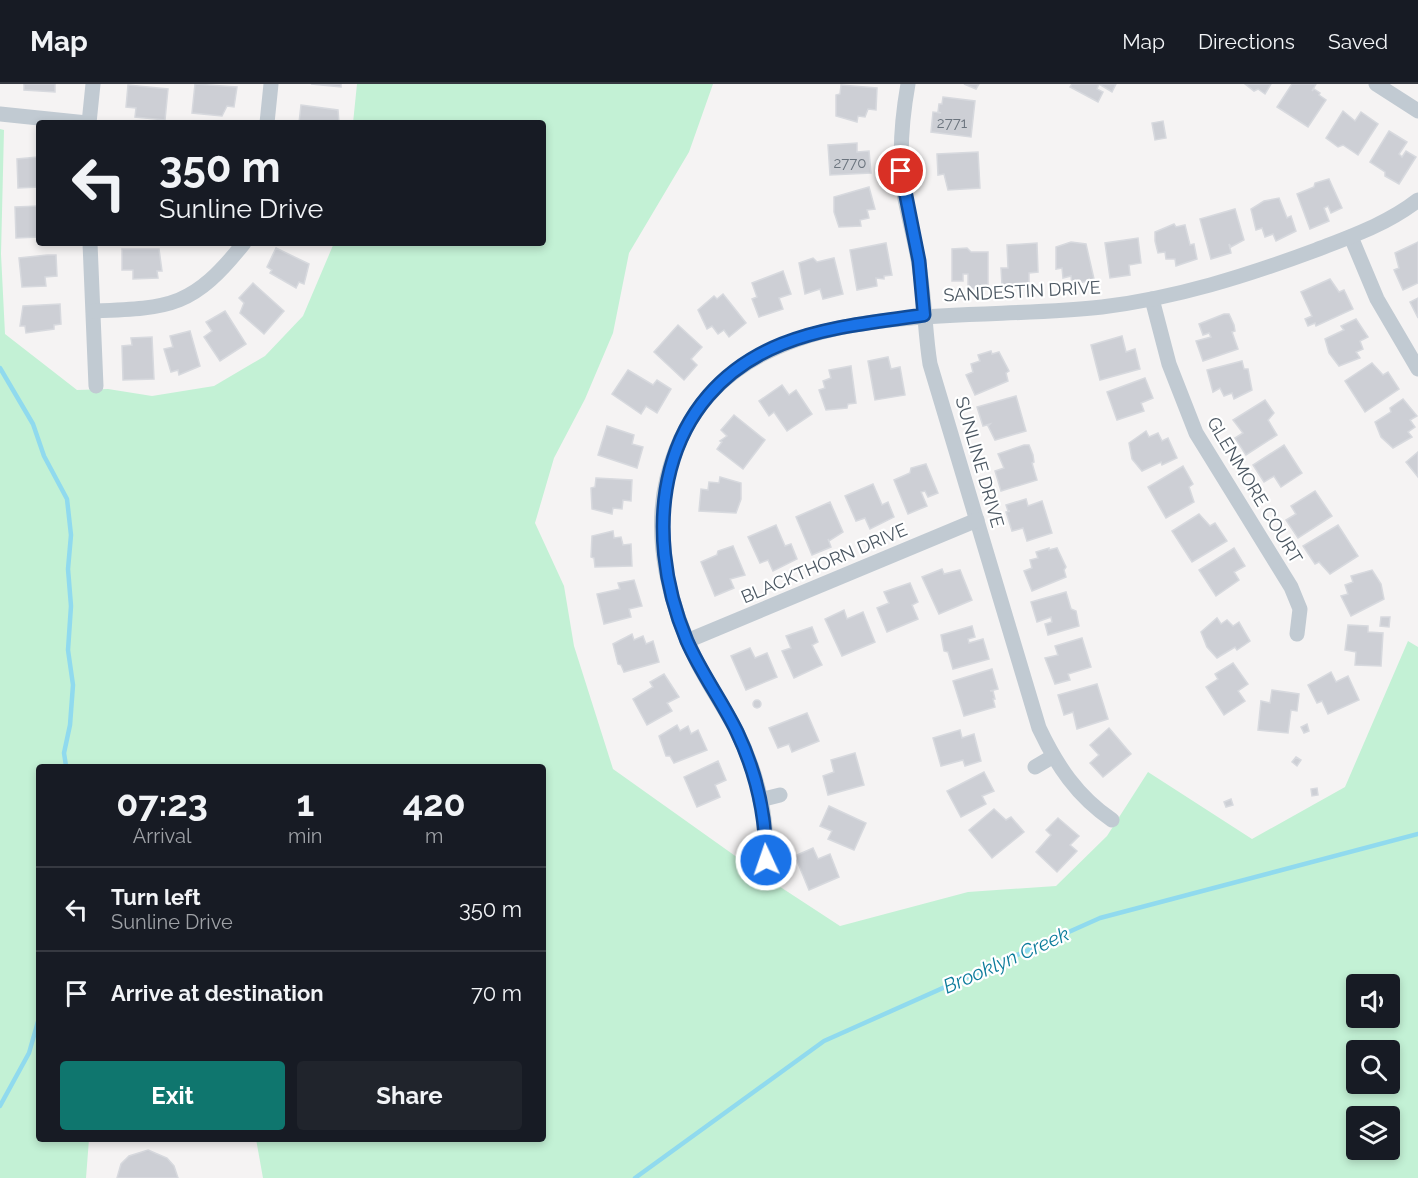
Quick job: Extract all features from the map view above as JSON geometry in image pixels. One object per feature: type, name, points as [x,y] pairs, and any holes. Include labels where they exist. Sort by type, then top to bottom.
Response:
[{"type":"street","points":[[88,120],[93,84]]},
{"type":"street","points":[[267,120],[271,84]]},
{"type":"street","name":"SUNLINE DRIVE","points":[[908,84],[901,128],[901,171],[919,261],[930,364],[1039,728],[1052,757],[1081,794],[1112,820]]},
{"type":"street","points":[[1376,84],[1418,111]]},
{"type":"street","points":[[0,114],[59,120]]},
{"type":"street","name":"SANDESTIN DRIVE","points":[[762,875],[766,844],[760,800],[751,765],[738,733],[687,641],[672,595],[664,557],[663,502],[674,453],[700,407],[738,369],[782,344],[856,324],[924,315],[1054,312],[1152,299],[1262,270],[1351,237],[1384,223],[1418,200]]},
{"type":"street","points":[[1351,237],[1377,299],[1418,369]]},
{"type":"street","points":[[90,246],[96,386]]},
{"type":"street","points":[[94,311],[148,309],[181,302],[219,274],[242,246]]},
{"type":"street","name":"GLENMORE COURT","points":[[1152,299],[1169,364],[1184,406],[1212,462],[1292,587],[1300,609],[1297,633]]},
{"type":"street","name":"BLACKTHORN DRIVE","points":[[687,641],[976,520]]},
{"type":"street","points":[[1035,767],[1052,757]]},
{"type":"street","points":[[760,800],[780,795]]},
{"type":"green space","points":[[357,84],[713,84],[689,152],[629,253],[613,333],[585,399],[554,458],[535,523],[564,586],[574,646],[613,769],[762,875],[840,926],[968,892],[1056,886],[1107,836],[1148,772],[1252,839],[1345,787],[1408,641],[1418,647],[1418,1178],[263,1178],[257,1142],[546,1142],[546,764],[36,764],[36,1142],[89,1142],[86,1178],[0,1178],[0,129],[4,130],[1,254],[5,334],[77,390],[108,389],[152,396],[214,386],[265,356],[303,316],[333,246],[546,246],[546,120],[353,120]]},
{"type":"building","points":[[24,84],[55,84],[55,92],[24,90]]},
{"type":"building","points":[[195,84],[237,87],[234,107],[227,106],[222,116],[192,113]]},
{"type":"building","points":[[311,84],[341,84],[341,87]]},
{"type":"building","points":[[964,84],[979,84],[976,89]]},
{"type":"building","points":[[1072,84],[1099,84],[1097,89],[1103,92],[1098,102],[1070,87]]},
{"type":"building","points":[[1099,84],[1116,84],[1112,92]]},
{"type":"building","points":[[1245,84],[1271,84],[1265,94],[1258,89],[1254,91]]},
{"type":"building","points":[[1292,84],[1316,84],[1312,91],[1314,89],[1326,100],[1308,127],[1277,107]]},
{"type":"building","points":[[128,85],[168,89],[165,120],[135,117],[136,108],[126,107]]},
{"type":"building","points":[[841,85],[877,88],[876,110],[868,109],[865,117],[858,116],[857,122],[836,116],[836,95],[840,94]]},
{"type":"building","points":[[943,97],[975,101],[971,137],[931,132],[933,112],[941,113],[938,112],[939,104],[942,104]]},
{"type":"building","points":[[301,105],[338,110],[339,120],[299,120]]},
{"type":"building","points":[[1343,111],[1355,121],[1361,112],[1378,124],[1358,155],[1343,145],[1338,147],[1326,138]]},
{"type":"building","points":[[1163,121],[1166,138],[1155,140],[1152,123]]},
{"type":"building","points":[[1389,131],[1407,142],[1399,154],[1402,157],[1406,151],[1416,157],[1399,184],[1385,176],[1385,172],[1370,162]]},
{"type":"building","points":[[857,143],[857,152],[869,151],[871,173],[830,175],[828,145]]},
{"type":"building","points":[[978,152],[980,188],[948,190],[944,174],[938,175],[937,154]]},
{"type":"building","points":[[36,157],[36,187],[18,188],[17,159]]},
{"type":"building","points":[[1329,179],[1342,208],[1331,213],[1328,206],[1324,208],[1329,221],[1310,229],[1297,194],[1314,187],[1315,183]]},
{"type":"building","points":[[869,187],[875,209],[867,210],[869,218],[860,220],[861,226],[839,227],[834,212],[834,197]]},
{"type":"building","points":[[1279,198],[1287,218],[1291,216],[1296,231],[1276,241],[1273,234],[1265,237],[1262,228],[1256,230],[1251,209],[1264,201]]},
{"type":"building","points":[[36,206],[36,237],[16,238],[15,207]]},
{"type":"building","points":[[1235,209],[1244,240],[1231,247],[1229,244],[1231,253],[1211,259],[1200,219]]},
{"type":"building","points":[[1174,224],[1176,227],[1185,225],[1190,245],[1194,244],[1197,259],[1176,266],[1175,259],[1166,259],[1165,252],[1158,253],[1155,241],[1155,232]]},
{"type":"building","points":[[1138,238],[1141,263],[1129,265],[1130,275],[1110,278],[1105,243]]},
{"type":"building","points":[[1071,242],[1086,244],[1094,279],[1072,285],[1071,276],[1063,278],[1062,268],[1056,269],[1056,247]]},
{"type":"building","points":[[1418,242],[1418,283],[1403,290],[1394,270],[1399,268],[1395,253]]},
{"type":"building","points":[[886,243],[892,275],[884,276],[884,279],[876,278],[877,286],[857,290],[850,250]]},
{"type":"building","points":[[1037,243],[1038,272],[1029,273],[1029,285],[1002,285],[1001,268],[1008,268],[1007,245]]},
{"type":"building","points":[[276,248],[309,264],[304,284],[299,282],[296,288],[270,273],[272,270],[267,267]]},
{"type":"building","points":[[967,248],[971,252],[988,252],[988,289],[968,289],[968,274],[963,274],[963,281],[952,281],[952,249]]},
{"type":"building","points":[[122,249],[159,249],[162,271],[157,271],[158,278],[133,279],[133,270],[122,270]]},
{"type":"building","points":[[56,255],[57,276],[45,277],[46,286],[22,287],[19,258]]},
{"type":"building","points":[[813,258],[817,262],[834,258],[843,294],[823,299],[820,289],[805,294],[799,263]]},
{"type":"building","points":[[783,271],[791,294],[779,298],[783,309],[759,317],[752,299],[757,297],[752,283]]},
{"type":"building","points":[[1330,279],[1339,292],[1344,290],[1353,309],[1316,326],[1315,323],[1308,326],[1305,319],[1312,316],[1301,292]]},
{"type":"building","points":[[253,283],[284,311],[264,334],[240,313],[244,303],[239,298]]},
{"type":"building","points":[[723,294],[746,323],[729,337],[724,330],[718,334],[712,326],[707,329],[698,310],[714,296],[717,299]]},
{"type":"building","points":[[1418,298],[1418,318],[1410,302]]},
{"type":"building","points":[[60,304],[61,324],[54,325],[54,329],[26,333],[25,326],[20,326],[23,306]]},
{"type":"building","points":[[225,311],[246,344],[220,361],[204,337],[212,331],[206,322]]},
{"type":"building","points":[[1229,314],[1234,325],[1235,331],[1232,332],[1238,349],[1203,361],[1196,341],[1211,337],[1209,333],[1203,335],[1199,324]]},
{"type":"building","points":[[1356,319],[1368,337],[1360,341],[1363,349],[1356,352],[1360,358],[1339,366],[1329,353],[1325,339],[1344,330],[1341,326]]},
{"type":"building","points":[[678,325],[702,347],[691,359],[697,365],[684,380],[654,352]]},
{"type":"building","points":[[190,331],[200,366],[179,375],[178,370],[171,372],[164,349],[173,347],[170,336]]},
{"type":"building","points":[[1122,336],[1126,352],[1135,349],[1140,369],[1100,380],[1091,345]]},
{"type":"building","points":[[152,337],[154,379],[123,380],[122,346],[132,345],[131,338]]},
{"type":"building","points":[[991,351],[992,354],[999,352],[1009,371],[1006,373],[1008,381],[975,395],[966,375],[973,372],[971,364],[980,361],[978,355]]},
{"type":"building","points":[[888,357],[891,369],[900,367],[905,395],[875,400],[868,361]]},
{"type":"building","points":[[1242,361],[1244,369],[1248,369],[1252,390],[1234,399],[1232,393],[1224,396],[1220,388],[1213,392],[1207,370]]},
{"type":"building","points":[[1372,363],[1383,375],[1388,372],[1399,389],[1365,412],[1345,381]]},
{"type":"building","points":[[851,366],[856,403],[848,404],[847,408],[826,410],[819,390],[825,388],[823,381],[831,378],[829,370]]},
{"type":"building","points":[[628,370],[653,385],[657,380],[671,389],[657,413],[646,406],[641,414],[612,394]]},
{"type":"building","points":[[1145,378],[1153,398],[1141,403],[1144,411],[1117,420],[1107,392]]},
{"type":"building","points":[[782,385],[789,395],[796,390],[812,414],[787,431],[774,412],[769,416],[759,401]]},
{"type":"building","points":[[1016,396],[1026,431],[995,440],[988,426],[990,424],[983,426],[977,407]]},
{"type":"building","points":[[1403,399],[1417,416],[1410,420],[1415,427],[1408,432],[1412,437],[1393,448],[1381,437],[1375,422],[1391,412],[1390,408]]},
{"type":"building","points":[[1265,400],[1274,413],[1268,420],[1277,435],[1246,455],[1235,438],[1243,433],[1233,420]]},
{"type":"building","points":[[734,415],[765,440],[743,469],[717,449],[722,442],[720,441],[727,436],[721,430]]},
{"type":"building","points":[[607,426],[634,435],[632,444],[643,447],[637,468],[598,455]]},
{"type":"building","points":[[1146,431],[1149,437],[1158,433],[1162,441],[1168,438],[1177,458],[1162,465],[1161,462],[1142,471],[1132,459],[1129,443]]},
{"type":"building","points":[[1029,445],[1033,455],[1034,462],[1032,463],[1037,480],[1001,491],[995,471],[1004,468],[998,454]]},
{"type":"building","points":[[1284,445],[1302,473],[1281,487],[1274,476],[1264,482],[1253,465]]},
{"type":"building","points":[[1418,452],[1418,477],[1406,462]]},
{"type":"building","points":[[926,464],[938,493],[928,497],[925,491],[921,492],[927,506],[908,514],[894,480],[910,473],[911,468]]},
{"type":"building","points":[[1183,466],[1193,484],[1189,487],[1194,502],[1166,518],[1148,487]]},
{"type":"building","points":[[720,477],[741,483],[741,499],[736,513],[699,511],[701,489],[708,490],[709,482],[719,483]]},
{"type":"building","points":[[596,478],[632,480],[631,501],[623,500],[622,509],[613,508],[612,514],[592,509],[591,488],[595,487]]},
{"type":"building","points":[[873,484],[882,505],[888,502],[894,517],[870,529],[865,518],[856,521],[845,496]]},
{"type":"building","points":[[1315,491],[1332,516],[1298,538],[1286,520],[1296,514],[1291,506]]},
{"type":"building","points":[[1026,499],[1028,506],[1042,501],[1052,533],[1027,541],[1023,528],[1012,531],[1006,512],[1010,511],[1006,505]]},
{"type":"building","points":[[830,502],[843,532],[829,541],[828,539],[831,547],[812,555],[796,517]]},
{"type":"building","points":[[1199,514],[1210,526],[1215,523],[1227,541],[1192,562],[1172,531]]},
{"type":"building","points":[[776,525],[785,546],[791,544],[797,559],[773,571],[768,560],[760,563],[748,537]]},
{"type":"building","points":[[1338,525],[1358,556],[1330,574],[1319,562],[1315,564],[1303,546]]},
{"type":"building","points":[[613,531],[614,538],[621,537],[623,545],[631,544],[632,566],[595,567],[594,558],[591,557],[592,536]]},
{"type":"building","points":[[733,546],[745,575],[730,579],[734,588],[715,596],[701,562],[717,555],[718,551]]},
{"type":"building","points":[[1049,548],[1049,550],[1057,548],[1066,567],[1064,570],[1066,577],[1032,591],[1024,571],[1032,568],[1030,560],[1038,558],[1036,552]]},
{"type":"building","points":[[1234,548],[1245,566],[1234,572],[1239,580],[1216,596],[1199,570]]},
{"type":"building","points":[[942,569],[944,574],[960,570],[972,600],[939,614],[922,577]]},
{"type":"building","points":[[1372,570],[1381,584],[1384,599],[1351,616],[1341,596],[1348,594],[1345,585],[1353,582],[1351,576]]},
{"type":"building","points":[[634,580],[642,606],[629,609],[631,617],[604,624],[597,594],[620,589],[618,583]]},
{"type":"building","points":[[910,583],[918,602],[912,605],[918,619],[887,632],[877,608],[889,603],[884,592]]},
{"type":"building","points":[[1066,592],[1071,609],[1076,611],[1079,626],[1048,635],[1045,624],[1052,622],[1051,617],[1037,622],[1031,602]]},
{"type":"building","points":[[844,610],[847,619],[863,612],[875,642],[842,656],[825,619]]},
{"type":"building","points":[[1381,617],[1390,617],[1389,627],[1380,626]]},
{"type":"building","points":[[1217,618],[1221,624],[1227,620],[1233,626],[1239,622],[1250,641],[1237,650],[1235,647],[1217,658],[1207,647],[1201,632]]},
{"type":"building","points":[[1348,625],[1368,626],[1368,632],[1383,633],[1381,666],[1355,665],[1356,652],[1345,650]]},
{"type":"building","points":[[972,626],[975,637],[968,639],[969,643],[983,639],[989,659],[953,669],[948,652],[944,651],[941,635]]},
{"type":"building","points":[[812,627],[818,642],[812,645],[822,665],[794,678],[782,651],[791,648],[786,636]]},
{"type":"building","points":[[632,634],[634,640],[643,636],[646,644],[653,641],[659,662],[624,672],[618,664],[613,644]]},
{"type":"building","points":[[1082,638],[1091,667],[1068,674],[1070,680],[1055,684],[1045,658],[1058,655],[1055,646]]},
{"type":"building","points":[[750,648],[755,658],[767,653],[777,677],[746,690],[731,656]]},
{"type":"building","points":[[1233,663],[1248,684],[1238,691],[1245,701],[1224,715],[1206,687],[1218,679],[1215,674]]},
{"type":"building","points":[[992,669],[998,689],[990,691],[993,691],[995,707],[964,716],[953,681]]},
{"type":"building","points":[[1331,672],[1336,682],[1348,676],[1359,700],[1328,714],[1322,701],[1317,703],[1308,685]]},
{"type":"building","points":[[664,674],[679,697],[667,703],[672,711],[647,725],[633,699],[653,687],[650,682]]},
{"type":"building","points":[[1097,684],[1108,719],[1077,729],[1073,712],[1064,715],[1058,695]]},
{"type":"building","points":[[1272,690],[1299,694],[1297,711],[1291,710],[1288,733],[1258,730],[1261,701],[1270,703]]},
{"type":"building","points":[[757,700],[761,704],[757,708],[753,704]]},
{"type":"building","points":[[807,713],[819,741],[792,752],[789,744],[778,748],[769,728]]},
{"type":"building","points":[[1307,724],[1309,731],[1304,733],[1301,727]]},
{"type":"building","points":[[677,725],[680,731],[688,726],[691,734],[698,730],[707,750],[674,763],[670,756],[666,756],[659,736]]},
{"type":"building","points":[[1109,728],[1131,754],[1103,777],[1090,763],[1099,755],[1090,745]]},
{"type":"building","points":[[960,730],[962,738],[974,734],[981,761],[965,766],[963,760],[941,766],[933,738]]},
{"type":"building","points":[[855,753],[864,785],[828,795],[823,776],[834,772],[831,760]]},
{"type":"building","points":[[1296,757],[1301,760],[1297,766],[1292,762]]},
{"type":"building","points":[[718,761],[726,780],[715,785],[720,797],[697,807],[684,777]]},
{"type":"building","points":[[984,772],[994,791],[982,796],[986,804],[961,817],[947,791]]},
{"type":"building","points":[[1317,788],[1318,795],[1312,796],[1311,789]]},
{"type":"building","points":[[1231,799],[1233,805],[1226,807],[1224,802]]},
{"type":"building","points":[[829,806],[866,823],[854,850],[828,839],[832,831],[820,826]]},
{"type":"building","points":[[994,809],[1006,820],[1011,817],[1024,832],[992,858],[969,830]]},
{"type":"building","points":[[1058,818],[1079,836],[1070,845],[1077,851],[1057,872],[1036,852],[1051,835],[1046,830]]},
{"type":"building","points":[[813,848],[818,859],[830,854],[839,877],[809,890],[795,856]]},
{"type":"building","points":[[148,1150],[167,1158],[174,1166],[178,1178],[117,1178],[121,1164],[129,1156]]},
{"type":"waterway","points":[[0,368],[33,424],[44,456],[67,499],[71,535],[68,569],[71,606],[68,650],[73,685],[70,725],[64,753],[66,764]]},
{"type":"waterway","name":"Brooklyn Creek","points":[[635,1178],[824,1041],[1100,918],[1418,834]]},
{"type":"waterway","points":[[0,1106],[29,1053],[36,1028]]},
{"type":"route","points":[[766,860],[762,809],[751,765],[738,733],[687,641],[669,584],[662,529],[666,479],[674,453],[700,407],[738,369],[758,356],[782,344],[815,334],[856,324],[924,315],[919,261],[901,171]]}]
